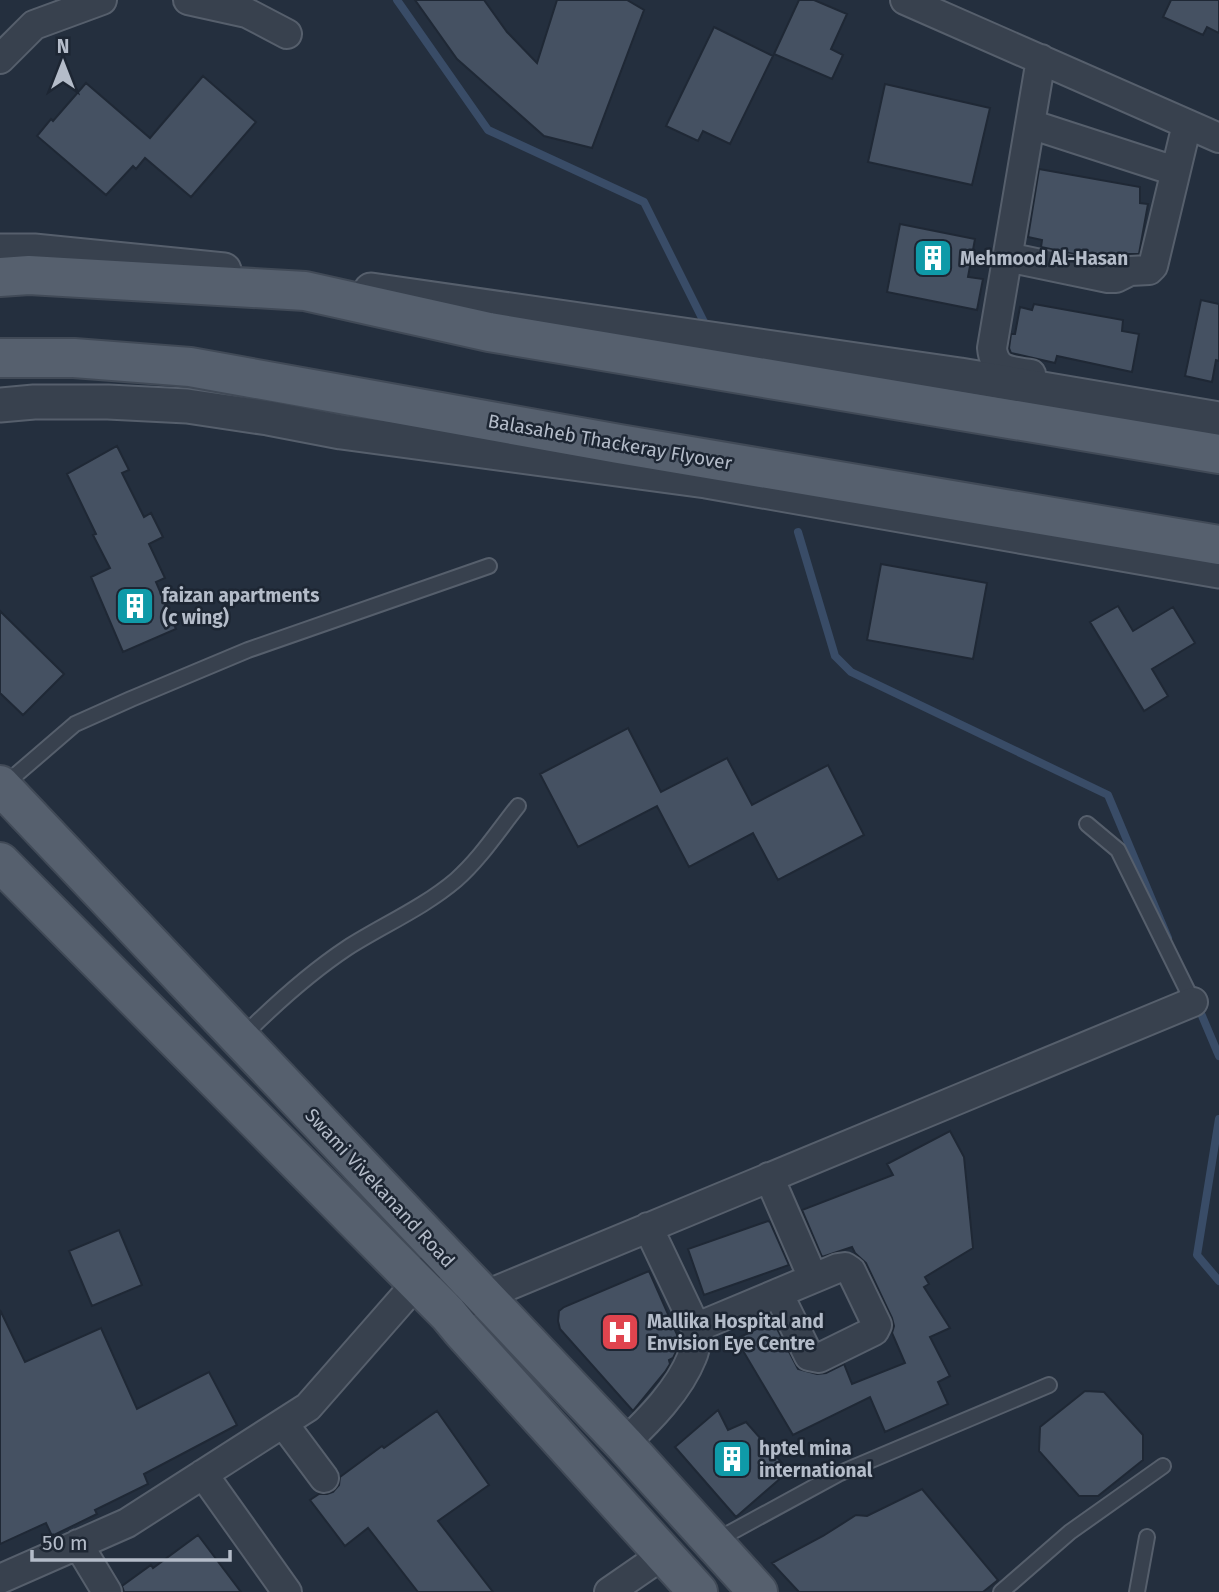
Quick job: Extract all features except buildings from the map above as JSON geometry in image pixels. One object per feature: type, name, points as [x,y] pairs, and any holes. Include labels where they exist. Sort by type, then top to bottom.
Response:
[{"type":"main road","points":[[0,277],[29,275],[305,291],[489,332],[1219,454]]},
{"type":"main road","name":"Balasaheb Thackeray Flyover","points":[[0,358],[74,358],[190,366],[632,446],[1219,545]]},
{"type":"main road","name":"Swami Vivekanand Road","points":[[1,786],[624,1444],[758,1592]]},
{"type":"main road","name":"Swami Vivekanand Road","points":[[0,862],[418,1282],[698,1592]]},
{"type":"street","points":[[0,59],[34,25],[102,0]]},
{"type":"street","points":[[188,0],[247,13],[287,34]]},
{"type":"street","points":[[905,0],[1219,138]]},
{"type":"street","points":[[1041,60],[992,357],[1004,370],[1131,389]]},
{"type":"street","points":[[1030,124],[1175,171]]},
{"type":"street","points":[[1007,257],[1108,278],[1116,278],[1130,271],[1149,270],[1153,267],[1187,124]]},
{"type":"street","points":[[0,251],[75,254],[295,279],[960,375],[1219,419]]},
{"type":"street","points":[[0,405],[108,402],[187,406],[341,432],[706,481],[1219,571]]},
{"type":"street","points":[[448,1314],[481,1295],[1193,1002]]},
{"type":"street","points":[[769,1177],[813,1278]]},
{"type":"street","points":[[624,1444],[643,1425],[692,1358],[697,1330],[648,1227]]},
{"type":"street","points":[[0,1579],[127,1523],[308,1407],[443,1254]]},
{"type":"street","points":[[697,1330],[707,1323],[813,1278],[845,1267],[851,1270],[875,1319],[874,1331],[820,1358],[814,1358],[809,1356],[778,1293]]},
{"type":"street","points":[[283,1423],[324,1478]]},
{"type":"street","points":[[203,1474],[287,1592]]},
{"type":"street","points":[[78,1544],[107,1592]]},
{"type":"street","points":[[609,1592],[664,1554]]},
{"type":"lane","points":[[1,786],[75,724],[108,709],[248,650],[489,566]]},
{"type":"lane","points":[[240,1038],[288,992],[347,948],[428,902],[458,879],[518,806]]},
{"type":"lane","points":[[1087,824],[1118,850],[1193,1002]]},
{"type":"lane","points":[[714,1542],[838,1475],[1049,1385]]},
{"type":"lane","points":[[1001,1592],[1070,1532],[1163,1466]]},
{"type":"lane","points":[[1137,1592],[1147,1537]]},
{"type":"waterway","points":[[397,0],[488,130],[644,202],[704,322]]},
{"type":"waterway","points":[[798,532],[835,656],[851,672],[1108,795],[1168,938]]},
{"type":"waterway","points":[[1197,1004],[1219,1056]]},
{"type":"waterway","points":[[1219,1119],[1197,1255],[1219,1281]]},
{"type":"place","name":"Mehmood Al-Hasan","points":[[933,258]]},
{"type":"place","name":"faizan apartments (c wing)","points":[[135,606]]},
{"type":"place","name":"Mallika Hospital and Envision Eye Centre","points":[[620,1332]]},
{"type":"place","name":"hptel mina international","points":[[732,1459]]}]
